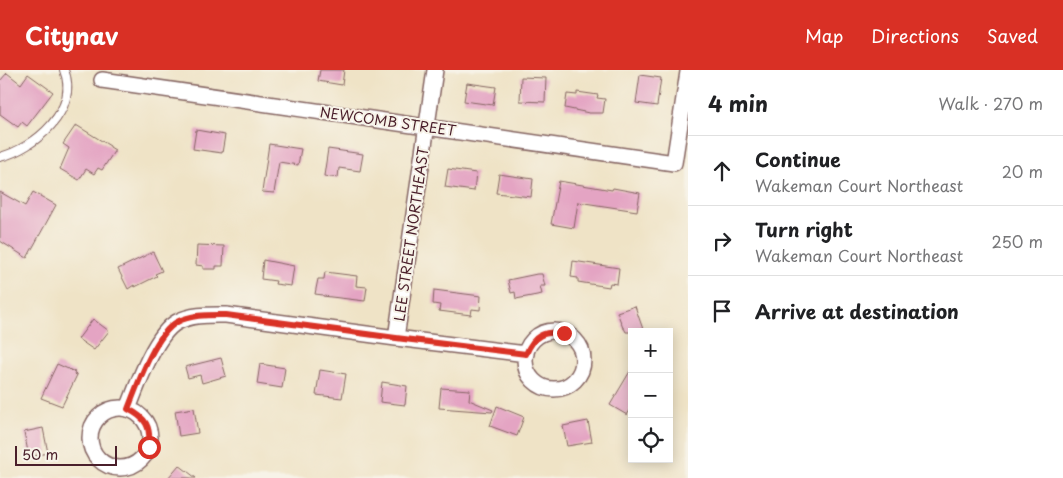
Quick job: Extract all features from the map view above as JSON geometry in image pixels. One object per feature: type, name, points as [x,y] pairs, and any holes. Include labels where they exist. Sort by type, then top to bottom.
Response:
[{"type":"street","name":"LEE STREET NORTHEAST","points":[[396,338],[435,70]]},
{"type":"street","name":"NEWCOMB STREET","points":[[102,80],[674,163],[688,72]]},
{"type":"street","points":[[128,409],[147,363],[159,340],[176,322],[199,315],[226,315],[526,354]]},
{"type":"street","points":[[116,408],[128,409],[138,414],[146,423],[150,434],[149,447],[142,460],[129,468],[114,468],[100,462],[91,450],[89,439],[91,428],[97,418],[106,411],[116,408]]},
{"type":"lane","points":[[0,157],[29,144],[39,137],[55,120],[67,95],[68,85],[64,70]]},
{"type":"building","points":[[320,70],[344,70],[342,85],[318,81]]},
{"type":"building","points":[[7,73],[21,84],[28,74],[53,92],[27,126],[22,122],[18,127],[0,114],[0,81]]},
{"type":"building","points":[[640,75],[661,78],[657,106],[636,103]]},
{"type":"building","points":[[521,77],[546,78],[545,102],[520,101]]},
{"type":"building","points":[[467,83],[496,87],[493,105],[464,101]]},
{"type":"building","points":[[577,92],[598,95],[597,98],[605,99],[603,113],[589,113],[565,108],[567,94],[577,95]]},
{"type":"building","points":[[76,125],[115,150],[102,170],[98,168],[94,174],[86,169],[79,180],[60,169],[69,148],[63,144]]},
{"type":"building","points":[[196,130],[225,135],[222,153],[193,149]]},
{"type":"building","points":[[269,144],[301,149],[298,165],[279,162],[274,193],[262,192]]},
{"type":"building","points":[[328,149],[363,154],[360,171],[339,168],[338,178],[324,176]]},
{"type":"building","points":[[448,169],[476,173],[474,191],[445,187]]},
{"type":"building","points":[[499,174],[533,179],[531,197],[496,193]]},
{"type":"building","points":[[559,181],[640,193],[637,211],[578,202],[574,228],[551,224]]},
{"type":"building","points":[[0,192],[25,206],[33,192],[56,205],[27,258],[0,241]]},
{"type":"building","points":[[197,245],[224,246],[223,266],[216,266],[216,269],[203,269],[203,266],[196,265]]},
{"type":"building","points":[[153,252],[162,271],[155,274],[157,276],[128,289],[118,269]]},
{"type":"building","points":[[263,260],[294,266],[291,286],[275,284],[276,281],[261,279]]},
{"type":"building","points":[[573,261],[619,268],[617,284],[610,283],[609,287],[578,282],[578,278],[571,277]]},
{"type":"building","points":[[325,272],[357,276],[356,286],[367,287],[365,301],[315,294],[318,279],[324,279]]},
{"type":"building","points":[[542,274],[545,286],[540,286],[542,294],[516,299],[515,292],[511,293],[508,280]]},
{"type":"building","points":[[434,290],[481,296],[480,310],[472,309],[471,315],[439,311],[440,305],[433,304]]},
{"type":"building","points":[[635,306],[643,328],[628,328],[628,332],[626,332],[617,312]]},
{"type":"building","points":[[93,319],[109,331],[94,350],[78,339]]},
{"type":"building","points":[[221,358],[226,376],[202,383],[200,375],[188,378],[185,367]]},
{"type":"building","points":[[57,364],[75,372],[74,374],[77,375],[62,406],[41,398]]},
{"type":"building","points":[[260,364],[285,368],[282,388],[257,384]]},
{"type":"building","points":[[320,370],[346,374],[342,398],[316,395]]},
{"type":"building","points":[[628,375],[628,413],[627,415],[610,405]]},
{"type":"building","points":[[382,382],[407,386],[405,405],[380,402]]},
{"type":"building","points":[[441,388],[470,390],[469,400],[493,410],[492,412],[439,408]]},
{"type":"building","points":[[497,406],[524,417],[517,436],[490,426]]},
{"type":"building","points":[[194,408],[198,433],[179,436],[175,411]]},
{"type":"building","points":[[588,421],[592,442],[567,446],[563,426]]},
{"type":"building","points":[[43,428],[48,453],[29,457],[24,432]]},
{"type":"building","points":[[179,465],[196,478],[168,478]]},
{"type":"route","points":[[149,447],[150,434],[146,423],[138,414],[128,409],[147,363],[159,340],[176,322],[199,315],[226,315],[526,354],[530,344],[539,336],[550,332],[564,333]]}]
